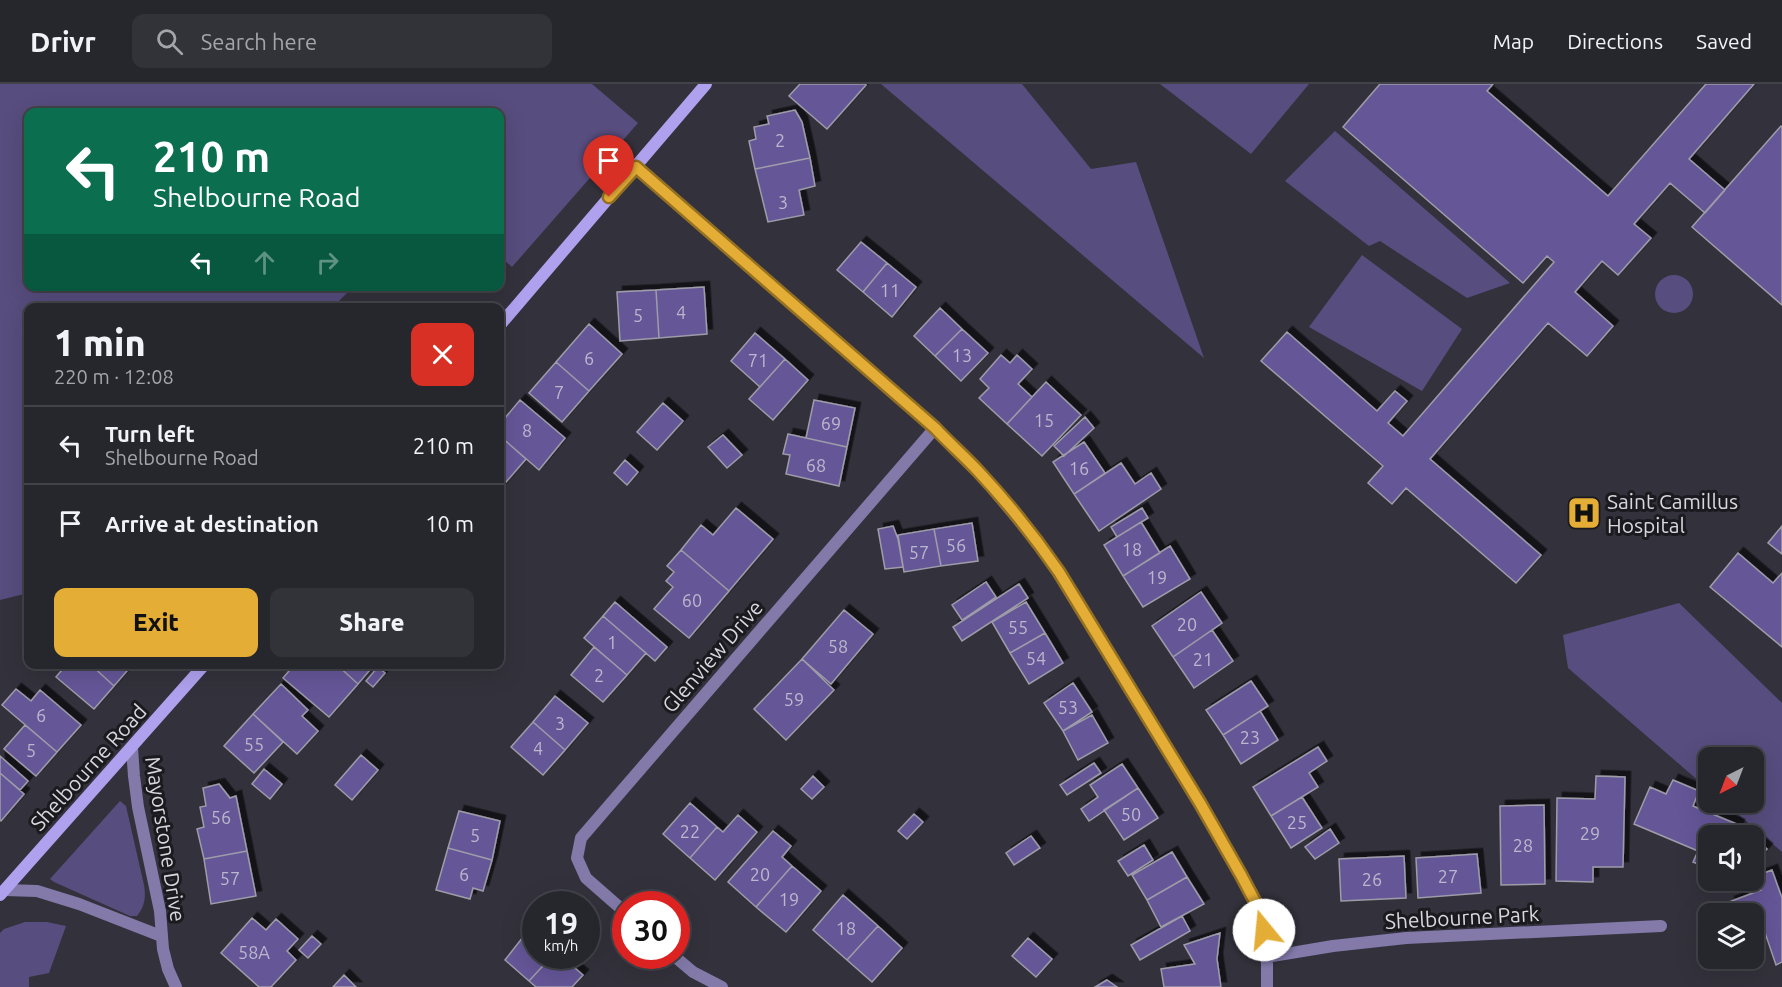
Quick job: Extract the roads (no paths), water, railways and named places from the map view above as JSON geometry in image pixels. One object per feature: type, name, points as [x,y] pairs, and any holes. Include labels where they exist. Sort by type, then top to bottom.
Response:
[{"type":"main road","points":[[504,320],[706,84]]},
{"type":"main road","name":"Shelbourne Road","points":[[2,893],[201,669]]},
{"type":"street","points":[[636,167],[935,428],[978,471],[1051,560],[1249,887],[1259,909],[1264,930],[1267,987]]},
{"type":"street","name":"Glenview Drive","points":[[612,901],[586,878],[577,858],[581,838],[935,428]]},
{"type":"street","name":"Mayorstone Drive","points":[[132,748],[138,807],[160,911],[161,936],[168,969],[176,987]]},
{"type":"street","name":"Mayorstone Drive","points":[[2,893],[37,891],[79,904],[161,936]]},
{"type":"street","name":"Shelbourne Park","points":[[1267,957],[1333,946],[1406,938],[1661,926]]},
{"type":"street","points":[[689,969],[722,987]]},
{"type":"place","name":"Saint Camillus Hospital","points":[[1584,513]]}]
